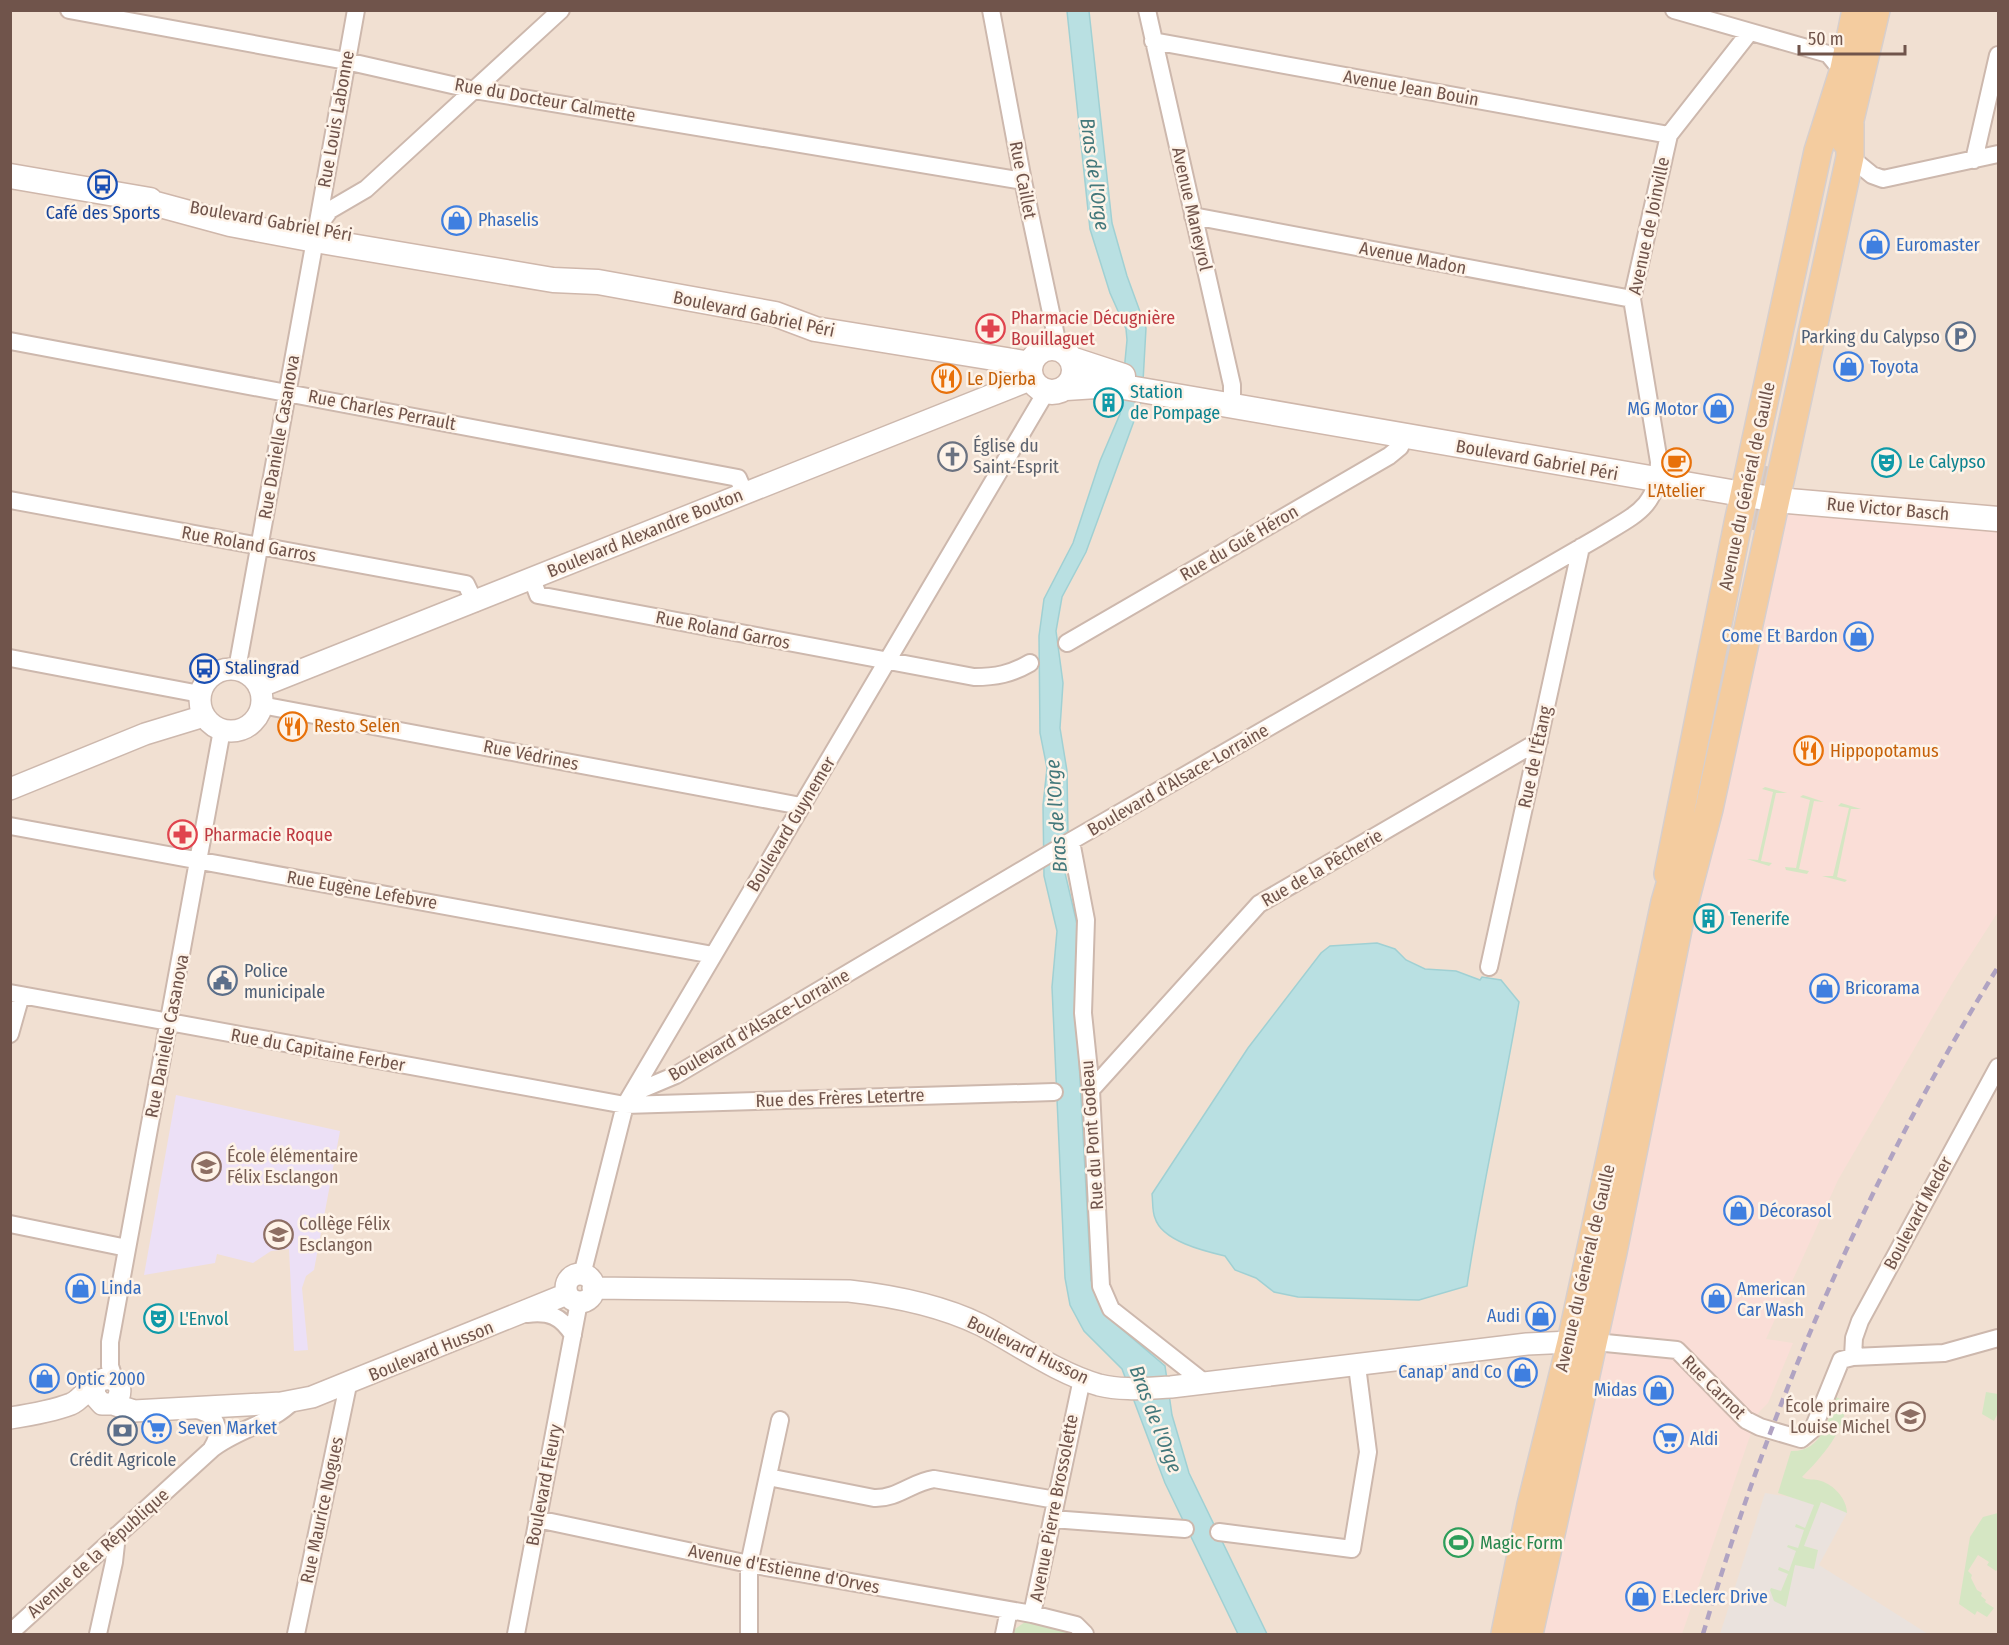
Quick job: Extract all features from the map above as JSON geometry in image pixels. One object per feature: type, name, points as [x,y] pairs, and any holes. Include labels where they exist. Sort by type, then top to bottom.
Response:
[{"type":"main road","name":"Avenue du Général de Gaulle","points":[[1767,466],[1818,225],[1843,72],[1856,10]]},
{"type":"main road","name":"Avenue du Général de Gaulle","points":[[1818,225],[1850,124],[1876,10]]},
{"type":"main road","name":"Avenue du Général de Gaulle","points":[[1672,913],[1671,851],[1818,151],[1843,72]]},
{"type":"main road","name":"Avenue du Général de Gaulle","points":[[1672,913],[1709,810],[1850,157],[1850,124]]},
{"type":"main road","name":"Boulevard Gabriel Péri","points":[[10,176],[316,234],[380,242],[442,260],[553,280],[598,282],[775,315],[815,328],[1043,381],[1097,384],[1122,381]]},
{"type":"main road","points":[[1052,348],[1065,354],[1074,372],[1043,381],[1039,352],[1052,348]]},
{"type":"main road","name":"Boulevard Gabriel Péri","points":[[1065,354],[1122,381],[1232,401],[1268,401],[1330,422],[1744,495]]},
{"type":"main road","name":"Rue Victor Basch","points":[[1744,495],[1777,500],[1998,519]]},
{"type":"main road","name":"Avenue du Général de Gaulle","points":[[1505,1635],[1531,1505],[1581,1341],[1614,1252],[1672,913],[1753,530]]},
{"type":"main road","name":"Avenue du Général de Gaulle","points":[[1529,1635],[1581,1341]]},
{"type":"street","name":"Rue du Docteur Calmette","points":[[69,10],[346,61],[474,90],[1023,181]]},
{"type":"street","name":"Rue Louis Labonne","points":[[316,234],[356,10]]},
{"type":"street","points":[[316,234],[330,210],[366,189],[561,10]]},
{"type":"street","name":"Rue Caillet","points":[[991,10],[1023,181],[1065,354]]},
{"type":"street","name":"Avenue Maneyrol","points":[[1147,10],[1232,401]]},
{"type":"street","points":[[1674,10],[1828,54],[1843,72]]},
{"type":"street","name":"Avenue de Joinville","points":[[1659,481],[1659,462],[1649,393],[1632,299],[1669,135],[1749,33]]},
{"type":"street","name":"Avenue Jean Bouin","points":[[1153,41],[1669,135]]},
{"type":"street","points":[[1974,160],[1998,55]]},
{"type":"street","points":[[1850,157],[1872,175],[1883,179],[1998,154]]},
{"type":"street","name":"Avenue Madon","points":[[1193,216],[1632,299]]},
{"type":"street","name":"Rue Danielle Casanova","points":[[237,669],[316,234]]},
{"type":"street","name":"Rue Charles Perrault","points":[[10,341],[738,478],[744,492]]},
{"type":"street","name":"Boulevard Alexandre Bouton","points":[[260,696],[475,603],[744,492],[1043,381]]},
{"type":"street","name":"Boulevard Guynemer","points":[[580,1290],[625,1105],[888,661],[1043,381]]},
{"type":"street","name":"Rue du Gué Héron","points":[[1067,644],[1389,456],[1400,447],[1405,436]]},
{"type":"street","name":"Boulevard d'Alsace-Lorraine","points":[[625,1105],[638,1091],[676,1076],[1071,841],[1640,512],[1649,503],[1659,481]]},
{"type":"street","name":"Rue Roland Garros","points":[[10,500],[466,584],[475,603]]},
{"type":"street","name":"Rue de l'Étang","points":[[1489,967],[1581,547]]},
{"type":"street","name":"Rue Roland Garros","points":[[532,579],[538,595],[888,661]]},
{"type":"street","points":[[10,658],[200,694]]},
{"type":"street","points":[[888,661],[974,677],[996,677],[1016,671],[1030,663]]},
{"type":"street","points":[[227,669],[237,669],[250,675],[260,696],[259,713],[247,726],[240,729],[222,730],[204,716],[200,694],[209,677],[227,669]]},
{"type":"street","name":"Rue Védrines","points":[[260,696],[801,806]]},
{"type":"street","points":[[10,789],[145,734],[204,716]]},
{"type":"street","name":"Rue Danielle Casanova","points":[[106,1390],[110,1366],[110,1342],[222,730]]},
{"type":"street","name":"Rue de la Pêcherie","points":[[1090,1090],[1259,904],[1539,741]]},
{"type":"street","name":"Rue Eugène Lefebvre","points":[[10,826],[713,955]]},
{"type":"street","name":"Rue du Pont Godeau","points":[[1071,841],[1086,920],[1083,1013],[1090,1090],[1101,1286],[1111,1309],[1205,1383]]},
{"type":"street","points":[[10,1034],[16,994]]},
{"type":"street","name":"Rue du Capitaine Ferber","points":[[16,994],[625,1105]]},
{"type":"street","name":"Boulevard Meder","points":[[1853,1357],[1854,1338],[1860,1321],[1997,1074]]},
{"type":"street","name":"Rue des Frères Letertre","points":[[625,1105],[1054,1092]]},
{"type":"street","points":[[10,1224],[127,1248]]},
{"type":"street","name":"Boulevard Husson","points":[[106,1390],[134,1411],[293,1401],[348,1384],[580,1290],[849,1291],[882,1294],[945,1310],[978,1324],[1082,1379],[1121,1389],[1171,1388],[1527,1344],[1581,1341]]},
{"type":"street","name":"Boulevard Fleury","points":[[516,1635],[580,1290]]},
{"type":"street","points":[[514,1316],[547,1312],[562,1320],[573,1335]]},
{"type":"street","points":[[1853,1357],[1944,1353],[1998,1338]]},
{"type":"street","name":"Rue Carnot","points":[[1581,1341],[1677,1350],[1746,1420],[1760,1427],[1801,1439],[1813,1429],[1838,1364],[1853,1357]]},
{"type":"street","points":[[1219,1532],[1352,1549],[1368,1452],[1357,1366]]},
{"type":"street","name":"Avenue Pierre Brossolette","points":[[1082,1379],[1032,1614],[1076,1625],[1086,1635]]},
{"type":"street","name":"Rue Maurice Nogues","points":[[296,1635],[348,1384]]},
{"type":"street","points":[[18,1417],[70,1404],[106,1390]]},
{"type":"street","name":"Avenue de la République","points":[[10,1633],[212,1449],[230,1435],[283,1412],[293,1401]]},
{"type":"street","points":[[189,1408],[201,1410],[214,1420],[219,1436],[212,1449]]},
{"type":"street","points":[[749,1635],[749,1564],[780,1420]]},
{"type":"street","points":[[768,1477],[886,1499],[923,1480],[934,1479],[1056,1500]]},
{"type":"street","name":"Avenue d'Estienne d'Orves","points":[[537,1519],[749,1564],[1032,1614]]},
{"type":"street","points":[[1052,1519],[1185,1529]]},
{"type":"street","points":[[98,1635],[114,1562],[117,1535]]},
{"type":"street","points":[[1004,1635],[1009,1610]]},
{"type":"shaded area","points":[[10,11],[1998,11],[1998,1634],[11,1634]]},
{"type":"shaded area","points":[[1777,500],[1998,519],[1998,912],[1953,982],[1838,1180],[1766,1339],[1793,1343],[1768,1403],[1759,1412],[1682,1634],[1529,1634]]},
{"type":"shaded area","points":[[176,1095],[340,1131],[314,1270],[306,1276],[302,1288],[308,1350],[294,1351],[289,1249],[271,1251],[253,1263],[217,1254],[215,1263],[144,1275]]},
{"type":"shaded area","points":[[1765,1493],[1821,1502],[1847,1513],[1819,1565],[1928,1634],[1720,1634]]},
{"type":"green space","points":[[1765,787],[1787,793],[1776,793],[1761,861],[1772,863],[1769,866],[1747,859],[1758,860],[1773,792],[1762,789]]},
{"type":"green space","points":[[1803,795],[1824,802],[1814,801],[1799,869],[1809,871],[1807,874],[1786,870],[1785,867],[1796,868],[1810,800],[1800,797]]},
{"type":"green space","points":[[1841,803],[1861,809],[1851,809],[1837,877],[1847,880],[1845,882],[1822,876],[1833,876],[1849,808],[1838,806]]},
{"type":"green space","points":[[1986,1392],[1998,1394],[1998,1413],[1994,1421],[1982,1414]]},
{"type":"green space","points":[[1836,1397],[1846,1402],[1842,1423],[1831,1443],[1802,1477],[1821,1481],[1835,1489],[1845,1503],[1847,1513],[1821,1502],[1804,1546],[1818,1550],[1814,1569],[1795,1565],[1786,1607],[1774,1601],[1770,1590],[1771,1588],[1781,1591],[1788,1574],[1778,1570],[1779,1567],[1789,1571],[1796,1551],[1787,1547],[1788,1545],[1798,1548],[1804,1530],[1795,1527],[1796,1524],[1805,1528],[1814,1505],[1778,1493],[1791,1451],[1801,1450],[1816,1441],[1826,1425]]},
{"type":"green space","points":[[1998,1513],[1998,1569],[1996,1571],[1987,1565],[1989,1562],[1978,1555],[1968,1571],[1972,1575],[1971,1578],[1977,1590],[1986,1600],[1985,1602],[1994,1608],[1987,1617],[1977,1611],[1975,1615],[1959,1604],[1970,1537],[1983,1517]]},
{"type":"green space","points":[[1025,1622],[1069,1629],[1076,1634],[1014,1634],[1015,1629]]},
{"type":"water","name":"Bras de l'Orge","points":[[1067,11],[1089,11],[1112,223],[1127,276],[1146,328],[1142,399],[1086,552],[1062,597],[1056,631],[1063,683],[1060,728],[1067,771],[1068,836],[1065,873],[1077,924],[1076,1006],[1091,1280],[1104,1314],[1165,1366],[1172,1415],[1189,1473],[1267,1634],[1238,1634],[1165,1483],[1122,1369],[1084,1331],[1070,1305],[1065,1278],[1052,987],[1057,931],[1044,876],[1043,805],[1047,768],[1040,733],[1039,636],[1044,599],[1073,543],[1100,461],[1120,414],[1127,340],[1126,329],[1110,293],[1090,229]]},
{"type":"water","points":[[1377,943],[1395,949],[1406,960],[1425,969],[1456,971],[1480,980],[1482,977],[1501,980],[1519,1002],[1467,1286],[1419,1300],[1298,1297],[1274,1292],[1256,1278],[1235,1270],[1225,1256],[1185,1244],[1166,1233],[1155,1218],[1152,1194],[1248,1048],[1321,953],[1330,946]]},
{"type":"tunnel","points":[[1753,530],[1766,466]]},
{"type":"railway","points":[[1703,1634],[1760,1460],[1828,1291],[1907,1127],[1998,967]]},
{"type":"place","name":"Café des Sports","points":[[103,184]]},
{"type":"place","name":"Phaselis","points":[[457,220]]},
{"type":"place","name":"Euromaster","points":[[1875,245]]},
{"type":"place","name":"Pharmacie Décugnière Bouillaguet","points":[[990,328]]},
{"type":"place","name":"Parking du Calypso","points":[[1961,337]]},
{"type":"place","name":"Toyota","points":[[1849,367]]},
{"type":"place","name":"Le Djerba","points":[[946,379]]},
{"type":"place","name":"Station de Pompage","points":[[1109,402]]},
{"type":"place","name":"MG Motor","points":[[1719,409]]},
{"type":"place","name":"Église du Saint-Esprit","points":[[952,456]]},
{"type":"place","name":"L'Atelier","points":[[1676,462]]},
{"type":"place","name":"Le Calypso","points":[[1887,462]]},
{"type":"place","name":"Come Et Bardon","points":[[1859,636]]},
{"type":"place","name":"Stalingrad","points":[[204,668]]},
{"type":"place","name":"Resto Selen","points":[[293,726]]},
{"type":"place","name":"Hippopotamus","points":[[1809,751]]},
{"type":"place","name":"Pharmacie Roque","points":[[183,835]]},
{"type":"place","name":"Tenerife","points":[[1709,919]]},
{"type":"place","name":"Police municipale","points":[[223,981]]},
{"type":"place","name":"Bricorama","points":[[1824,988]]},
{"type":"place","name":"École élémentaire Félix Esclangon","points":[[206,1166]]},
{"type":"place","name":"Décorasol","points":[[1738,1211]]},
{"type":"place","name":"Collège Félix Esclangon","points":[[278,1234]]},
{"type":"place","name":"Linda","points":[[80,1288]]},
{"type":"place","name":"American Car Wash","points":[[1716,1299]]},
{"type":"place","name":"Audi","points":[[1541,1316]]},
{"type":"place","name":"L'Envol","points":[[158,1319]]},
{"type":"place","name":"Canap' and Co","points":[[1523,1372]]},
{"type":"place","name":"Optic 2000","points":[[45,1379]]},
{"type":"place","name":"Midas","points":[[1658,1390]]},
{"type":"place","name":"École primaire Louise Michel","points":[[1911,1416]]},
{"type":"place","name":"Seven Market","points":[[157,1428]]},
{"type":"place","name":"Crédit Agricole","points":[[123,1431]]},
{"type":"place","name":"Aldi","points":[[1669,1439]]},
{"type":"place","name":"Magic Form","points":[[1459,1543]]},
{"type":"place","name":"E.Leclerc Drive","points":[[1641,1597]]}]
